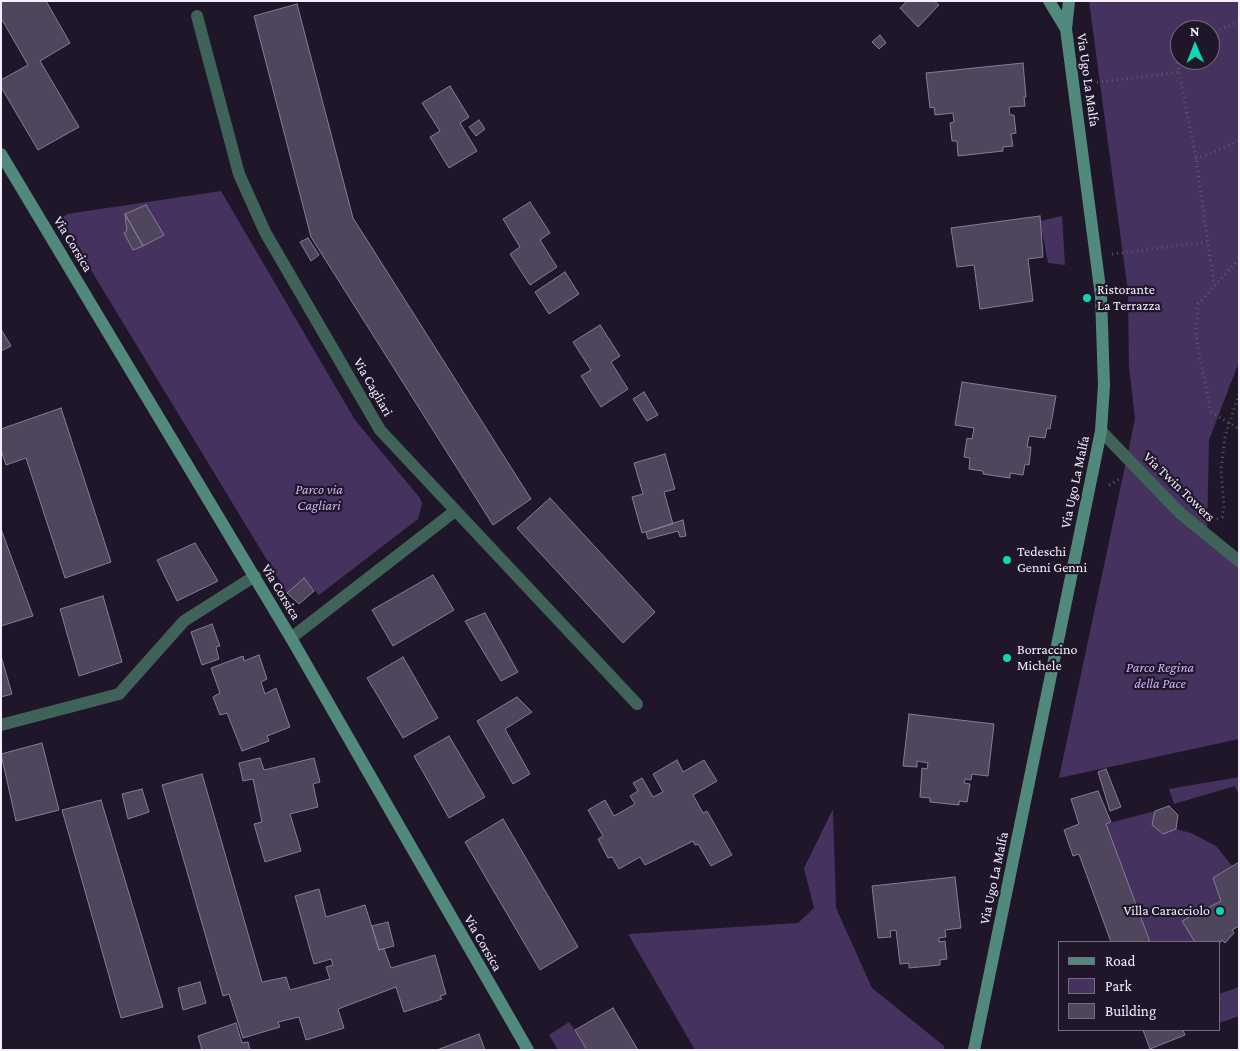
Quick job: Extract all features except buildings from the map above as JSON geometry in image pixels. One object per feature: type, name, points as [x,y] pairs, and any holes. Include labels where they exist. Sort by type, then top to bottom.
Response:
[{"type":"street","points":[[1048,1],[1066,29]]},
{"type":"street","name":"Via Ugo La Malfa","points":[[974,1050],[1101,431],[1103,375],[1097,256],[1066,29],[1069,1]]},
{"type":"street","name":"Via Cagliari","points":[[197,16],[239,174],[265,232],[380,430],[637,704]]},
{"type":"street","name":"Via Corsica","points":[[1,154],[255,576],[528,1050]]},
{"type":"street","name":"Via Twin Towers","points":[[1101,431],[1180,512],[1239,561]]},
{"type":"street","points":[[291,638],[455,511]]},
{"type":"street","points":[[1,726],[119,694],[184,621],[255,576]]},
{"type":"path","points":[[1220,30],[1239,22]]},
{"type":"path","points":[[1074,85],[1178,72],[1196,160],[1214,285]]},
{"type":"path","points":[[1196,160],[1239,141]]},
{"type":"path","points":[[1097,256],[1207,242]]},
{"type":"path","points":[[1239,259],[1198,304],[1196,337],[1211,412],[1239,429]]},
{"type":"path","points":[[1214,520],[1222,517],[1224,507],[1221,468],[1229,423],[1239,394]]},
{"type":"path","points":[[1104,493],[1119,478],[1128,479]]},
{"type":"green space","name":"Parco Regina della Pace","points":[[1089,1],[1239,1],[1239,362],[1209,440],[1207,534],[1239,561],[1239,739],[1059,778],[1135,419],[1129,367],[1128,292]]},
{"type":"green space","name":"Parco via Cagliari","points":[[221,191],[355,420],[420,498],[422,503],[418,519],[319,595],[304,579],[287,593],[60,219],[67,214]]},
{"type":"green space","points":[[1062,216],[1065,265],[1048,263],[1040,221]]},
{"type":"green space","points":[[1239,777],[1239,796],[1235,786],[1174,804],[1169,789]]},
{"type":"green space","points":[[833,809],[836,908],[872,988],[944,1046],[944,1050],[695,1050],[628,934],[798,923],[814,908],[804,868]]},
{"type":"green space","points":[[1155,811],[1152,825],[1162,834],[1176,829],[1191,833],[1216,846],[1232,866],[1213,878],[1221,901],[1182,921],[1194,941],[1150,941],[1106,824]]},
{"type":"green space","points":[[1239,987],[1239,1016],[1220,1023],[1220,994]]},
{"type":"green space","points":[[569,1022],[587,1050],[558,1050],[549,1035]]},
{"type":"place","name":"Ristorante La Terrazza","points":[[1087,298]]},
{"type":"place","name":"Tedeschi Genni Genni","points":[[1007,560]]},
{"type":"place","name":"Borraccino Michele","points":[[1007,658]]},
{"type":"place","name":"Villa Caracciolo","points":[[1220,911]]}]
